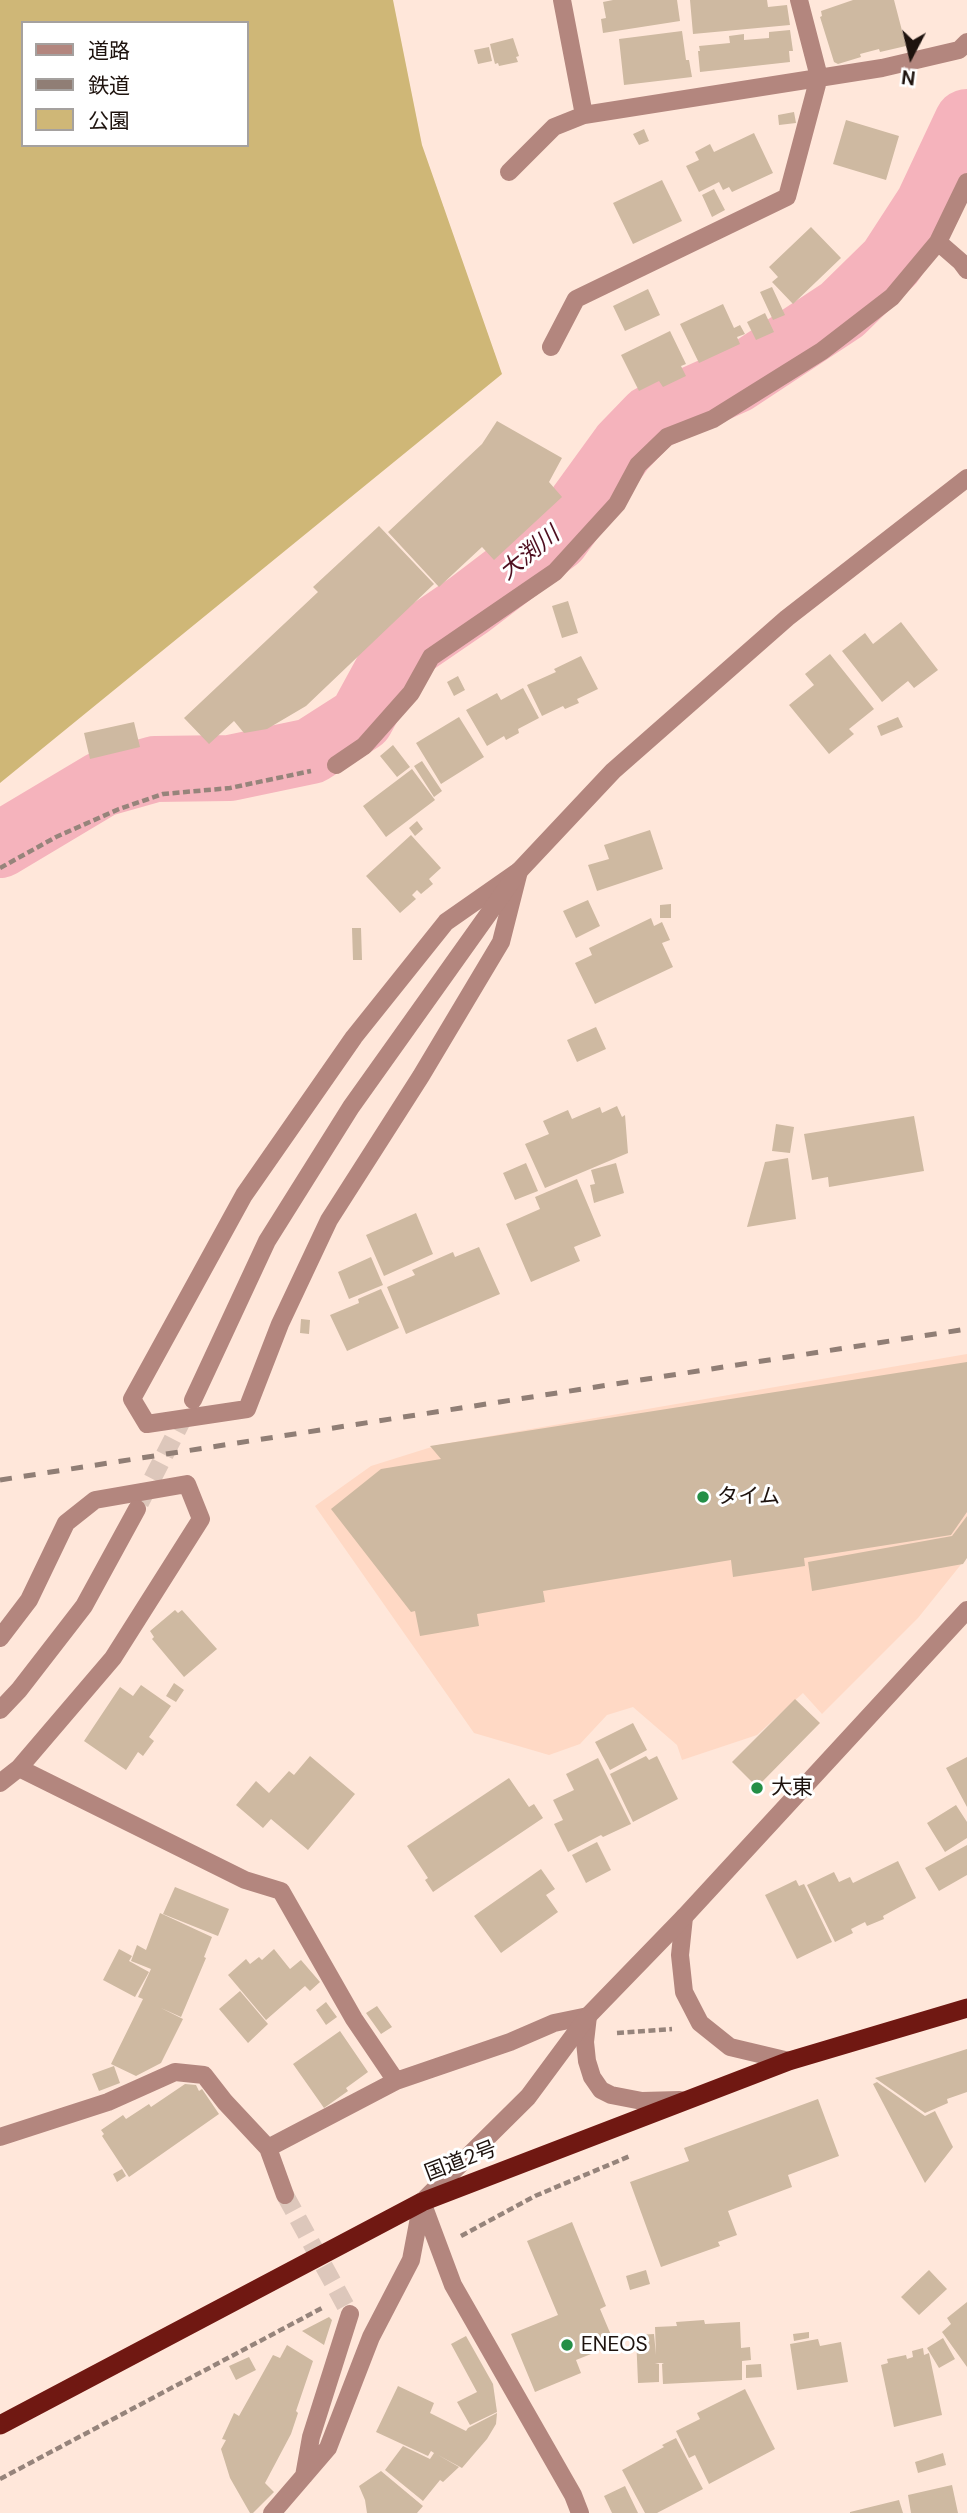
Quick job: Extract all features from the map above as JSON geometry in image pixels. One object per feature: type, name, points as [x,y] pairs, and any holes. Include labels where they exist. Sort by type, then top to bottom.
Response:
[{"type":"highway","name":"国道2号","points":[[0,2425],[422,2202],[789,2060],[967,2008]]},
{"type":"street","points":[[562,0],[584,115]]},
{"type":"street","points":[[551,347],[576,299],[787,197],[819,77],[799,0]]},
{"type":"street","points":[[509,173],[554,127],[584,115],[882,68],[964,50]]},
{"type":"street","points":[[336,765],[364,746],[411,693],[431,657],[555,572],[617,504],[638,465],[667,437],[713,419],[822,351],[892,298],[938,242],[967,182]]},
{"type":"street","points":[[938,242],[967,270]]},
{"type":"street","points":[[193,1400],[267,1241],[351,1107],[519,871],[614,771],[787,618],[967,478]]},
{"type":"street","points":[[519,871],[501,942],[421,1076],[329,1220],[280,1324],[247,1409],[148,1424],[132,1399],[244,1195],[354,1037],[446,922],[519,871]]},
{"type":"street","points":[[0,1638],[29,1600],[66,1523],[95,1500],[187,1484],[201,1519],[113,1658],[19,1768],[0,1783]]},
{"type":"street","points":[[0,1710],[83,1606],[137,1509]]},
{"type":"street","points":[[272,2513],[328,2448],[371,2337],[411,2260],[422,2202],[528,2097],[588,2016],[963,1619]]},
{"type":"street","points":[[19,1768],[245,1880],[281,1891],[354,2019],[396,2081]]},
{"type":"street","points":[[684,1917],[680,1955],[684,1992],[700,2023],[730,2047],[789,2060]]},
{"type":"street","points":[[268,2148],[396,2081],[510,2042],[554,2023],[588,2016]]},
{"type":"street","points":[[588,2016],[585,2042],[587,2062],[600,2090],[642,2101],[686,2100]]},
{"type":"street","points":[[0,2137],[108,2102],[175,2072],[204,2075],[268,2148],[285,2195]]},
{"type":"street","points":[[422,2202],[453,2285],[573,2495],[580,2513]]},
{"type":"street","points":[[304,2476],[311,2437],[350,2314]]},
{"type":"path","points":[[0,868],[56,837],[119,809],[163,794],[230,788],[336,765]]},
{"type":"path","points":[[617,2033],[684,2029]]},
{"type":"path","points":[[461,2236],[535,2196],[635,2153]]},
{"type":"path","points":[[0,2479],[327,2305]]},
{"type":"shaded area","points":[[967,1354],[967,1557],[918,1618],[822,1714],[803,1693],[757,1735],[682,1760],[677,1745],[633,1707],[607,1715],[580,1744],[549,1755],[474,1733],[315,1506],[371,1466],[438,1445]]},
{"type":"green space","points":[[0,0],[393,0],[422,145],[502,374],[0,783]]},
{"type":"building","points":[[677,0],[680,21],[603,33],[601,19],[606,18],[603,2]]},
{"type":"building","points":[[690,0],[767,0],[768,7],[787,5],[790,25],[693,34]]},
{"type":"building","points":[[853,0],[894,0],[906,46],[880,52],[879,49],[838,64],[834,62],[820,17],[821,11]]},
{"type":"building","points":[[790,30],[793,51],[789,51],[790,62],[700,72],[699,46],[730,43],[729,36],[744,34],[744,40],[769,38],[769,32]]},
{"type":"building","points":[[682,31],[686,60],[689,60],[692,77],[624,85],[619,39]]},
{"type":"building","points":[[513,38],[519,56],[516,57],[518,62],[499,66],[498,63],[495,64],[490,44]]},
{"type":"building","points":[[489,47],[492,61],[478,64],[474,50]]},
{"type":"building","points":[[794,112],[796,123],[779,125],[778,115]]},
{"type":"building","points":[[846,120],[899,136],[886,180],[833,164]]},
{"type":"building","points":[[644,129],[649,141],[639,145],[633,134]]},
{"type":"building","points":[[754,133],[773,173],[732,192],[729,187],[723,190],[719,182],[699,192],[686,166],[699,160],[695,152],[710,144],[714,152]]},
{"type":"building","points":[[662,180],[682,221],[633,244],[613,203]]},
{"type":"building","points":[[714,189],[725,210],[712,217],[702,195]]},
{"type":"building","points":[[811,227],[841,258],[793,304],[772,282],[778,277],[769,267]]},
{"type":"building","points":[[772,287],[785,315],[773,320],[760,292]]},
{"type":"building","points":[[648,289],[660,315],[625,331],[613,306]]},
{"type":"building","points":[[723,304],[734,328],[740,325],[745,334],[737,337],[740,344],[699,363],[680,324]]},
{"type":"building","points":[[765,313],[774,332],[756,340],[747,322]]},
{"type":"building","points":[[670,331],[686,364],[681,366],[686,376],[663,387],[659,381],[639,391],[621,355]]},
{"type":"building","points":[[497,421],[562,458],[549,482],[562,497],[494,560],[482,547],[439,587],[388,532],[482,444]]},
{"type":"building","points":[[379,526],[434,584],[306,706],[267,729],[244,733],[234,721],[209,744],[184,718],[318,592],[313,587]]},
{"type":"building","points":[[568,601],[578,633],[562,638],[552,606]]},
{"type":"building","points":[[901,622],[938,670],[914,688],[908,681],[882,702],[842,651],[865,633],[873,644]]},
{"type":"building","points":[[830,654],[874,709],[849,729],[854,734],[829,754],[789,705],[814,685],[805,674]]},
{"type":"building","points":[[581,656],[598,689],[577,699],[579,703],[565,709],[563,706],[542,716],[527,685],[556,672],[554,669]]},
{"type":"building","points":[[458,676],[465,690],[454,696],[447,682]]},
{"type":"building","points":[[523,688],[539,718],[518,729],[519,733],[506,740],[504,736],[487,746],[466,710],[497,693],[501,700]]},
{"type":"building","points":[[459,717],[484,757],[441,784],[416,743]]},
{"type":"building","points":[[898,717],[903,727],[881,736],[877,726]]},
{"type":"building","points":[[134,722],[140,747],[90,759],[84,733]]},
{"type":"building","points":[[393,745],[410,767],[397,777],[380,756]]},
{"type":"building","points":[[422,761],[442,791],[434,797],[414,766]]},
{"type":"building","points":[[412,769],[435,800],[386,837],[363,806]]},
{"type":"building","points":[[417,821],[423,829],[415,836],[409,828]]},
{"type":"building","points":[[650,830],[663,869],[597,891],[588,865],[609,859],[604,845]]},
{"type":"building","points":[[411,835],[441,868],[429,879],[433,884],[421,894],[417,890],[412,895],[416,899],[400,913],[366,876]]},
{"type":"building","points":[[588,900],[600,926],[576,938],[563,911]]},
{"type":"building","points":[[671,904],[671,918],[660,918],[660,905]]},
{"type":"building","points":[[651,918],[654,926],[662,922],[670,940],[662,943],[673,967],[595,1004],[575,963],[592,955],[589,948]]},
{"type":"building","points":[[352,928],[361,928],[362,960],[353,960]]},
{"type":"building","points":[[596,1027],[606,1049],[577,1062],[567,1040]]},
{"type":"building","points":[[617,1106],[622,1117],[625,1115],[628,1153],[545,1188],[525,1144],[549,1134],[543,1121],[568,1110],[572,1119],[600,1107],[602,1113]]},
{"type":"building","points":[[914,1116],[924,1171],[829,1187],[828,1177],[812,1180],[804,1134]]},
{"type":"building","points":[[776,1124],[794,1127],[790,1153],[772,1151]]},
{"type":"building","points":[[788,1158],[796,1219],[747,1227],[765,1162]]},
{"type":"building","points":[[526,1163],[538,1191],[515,1200],[503,1173]]},
{"type":"building","points":[[616,1163],[624,1193],[594,1203],[590,1185],[595,1184],[591,1170]]},
{"type":"building","points":[[577,1179],[601,1236],[574,1247],[580,1261],[531,1282],[506,1224],[540,1209],[535,1197]]},
{"type":"building","points":[[416,1213],[433,1254],[384,1276],[366,1235]]},
{"type":"building","points":[[479,1247],[500,1294],[406,1334],[387,1287],[415,1275],[412,1270],[453,1252],[455,1257]]},
{"type":"building","points":[[371,1257],[383,1285],[349,1299],[338,1272]]},
{"type":"building","points":[[381,1289],[399,1328],[347,1351],[330,1315],[359,1303],[358,1299]]},
{"type":"building","points":[[301,1319],[310,1320],[309,1334],[300,1333]]},
{"type":"building","points":[[967,1362],[967,1512],[951,1535],[804,1558],[805,1566],[733,1577],[731,1560],[543,1591],[545,1602],[477,1614],[479,1626],[420,1636],[415,1611],[411,1612],[331,1509],[381,1469],[441,1459],[430,1446]]},
{"type":"building","points":[[967,1516],[967,1558],[963,1564],[812,1591],[808,1562],[952,1536]]},
{"type":"building","points":[[175,1610],[178,1613],[182,1610],[217,1649],[184,1677],[152,1639],[154,1637],[150,1631]]},
{"type":"building","points":[[174,1683],[184,1690],[176,1702],[166,1696]]},
{"type":"building","points":[[141,1685],[171,1706],[149,1737],[154,1741],[143,1756],[138,1752],[126,1770],[84,1741],[120,1687],[133,1696]]},
{"type":"building","points":[[795,1699],[820,1723],[757,1787],[732,1762]]},
{"type":"building","points":[[633,1723],[647,1750],[610,1770],[595,1742]]},
{"type":"building","points":[[310,1756],[355,1794],[308,1850],[271,1819],[263,1828],[236,1805],[256,1781],[269,1793],[289,1771],[294,1775]]},
{"type":"building","points":[[646,1756],[649,1760],[657,1756],[678,1799],[633,1822],[610,1774]]},
{"type":"building","points":[[967,1757],[967,1807],[946,1768]]},
{"type":"building","points":[[598,1758],[631,1824],[603,1837],[601,1835],[568,1852],[554,1824],[563,1820],[553,1800],[574,1790],[566,1774]]},
{"type":"building","points":[[509,1778],[529,1807],[534,1804],[543,1818],[433,1892],[425,1880],[428,1878],[407,1846]]},
{"type":"building","points":[[956,1805],[967,1822],[967,1838],[945,1852],[927,1823]]},
{"type":"building","points":[[597,1842],[611,1870],[586,1883],[572,1855]]},
{"type":"building","points":[[967,1845],[967,1875],[939,1891],[925,1868]]},
{"type":"building","points":[[898,1861],[916,1898],[883,1916],[884,1919],[867,1926],[865,1922],[851,1929],[853,1933],[835,1942],[807,1885],[834,1872],[839,1882],[850,1877],[853,1883]]},
{"type":"building","points":[[541,1869],[555,1889],[546,1895],[558,1912],[501,1953],[474,1916]]},
{"type":"building","points":[[796,1880],[799,1886],[804,1884],[832,1942],[797,1959],[765,1895]]},
{"type":"building","points":[[175,1887],[229,1909],[218,1936],[163,1914]]},
{"type":"building","points":[[160,1913],[212,1937],[181,2017],[161,2008],[183,2019],[161,2063],[136,2076],[111,2064],[143,1999],[138,1997],[151,1969],[131,1961],[137,1945],[146,1950]]},
{"type":"building","points":[[119,1949],[132,1956],[129,1961],[149,1972],[135,1997],[103,1980]]},
{"type":"building","points":[[274,1949],[290,1969],[301,1960],[320,1982],[310,1991],[305,1986],[266,2020],[228,1975],[246,1959],[250,1964],[259,1957],[262,1960]]},
{"type":"building","points":[[240,1991],[268,2024],[248,2043],[219,2009]]},
{"type":"building","points":[[326,2002],[337,2017],[326,2025],[316,2010]]},
{"type":"building","points":[[377,2006],[392,2027],[381,2034],[366,2013]]},
{"type":"building","points":[[340,2031],[368,2072],[324,2108],[293,2064]]},
{"type":"building","points":[[967,2049],[967,2092],[947,2099],[948,2103],[925,2113],[875,2078]]},
{"type":"building","points":[[114,2066],[120,2083],[99,2091],[92,2074]]},
{"type":"building","points":[[877,2082],[925,2116],[935,2111],[953,2147],[925,2183],[873,2084]]},
{"type":"building","points":[[185,2084],[196,2085],[199,2091],[202,2089],[219,2114],[129,2177],[102,2136],[104,2134],[101,2130],[123,2115],[126,2119],[149,2104],[151,2107]]},
{"type":"building","points":[[818,2099],[839,2156],[788,2175],[792,2187],[728,2211],[737,2235],[718,2242],[720,2246],[661,2267],[630,2182],[689,2161],[684,2148]]},
{"type":"building","points":[[122,2169],[126,2176],[117,2182],[113,2174]]},
{"type":"building","points":[[572,2222],[606,2306],[600,2309],[611,2335],[606,2348],[576,2360],[581,2373],[535,2392],[511,2334],[558,2315],[527,2241]]},
{"type":"building","points":[[646,2270],[650,2284],[630,2290],[626,2276]]},
{"type":"building","points":[[929,2270],[947,2289],[919,2315],[901,2297]]},
{"type":"building","points":[[967,2302],[967,2367],[942,2332],[951,2324],[947,2318]]},
{"type":"building","points":[[329,2317],[332,2320],[324,2345],[302,2331]]},
{"type":"building","points":[[704,2320],[705,2324],[740,2322],[741,2348],[750,2347],[751,2360],[742,2361],[742,2380],[663,2384],[664,2363],[655,2363],[659,2364],[659,2382],[638,2383],[636,2335],[654,2334],[656,2355],[655,2327],[677,2326],[676,2322]]},
{"type":"building","points":[[809,2332],[809,2338],[794,2341],[793,2334]]},
{"type":"building","points":[[466,2336],[493,2384],[497,2412],[470,2425],[457,2402],[477,2392],[451,2344]]},
{"type":"building","points":[[943,2338],[955,2359],[939,2368],[927,2348]]},
{"type":"building","points":[[818,2339],[820,2346],[841,2342],[848,2382],[797,2390],[790,2344]]},
{"type":"building","points":[[287,2345],[313,2361],[291,2434],[265,2483],[274,2492],[250,2513],[230,2478],[221,2449],[226,2440],[222,2439],[234,2413],[239,2416],[273,2355],[280,2358]]},
{"type":"building","points":[[923,2348],[924,2355],[929,2353],[942,2415],[894,2427],[881,2365],[888,2363],[887,2359],[906,2355],[907,2359],[913,2357],[912,2351]]},
{"type":"building","points":[[249,2357],[256,2370],[236,2380],[229,2366]]},
{"type":"building","points":[[761,2364],[762,2377],[746,2378],[746,2365]]},
{"type":"building","points":[[398,2386],[434,2403],[430,2413],[466,2431],[497,2413],[496,2424],[487,2439],[462,2468],[438,2455],[459,2467],[443,2482],[440,2480],[423,2501],[385,2470],[403,2446],[430,2459],[434,2453],[431,2451],[428,2456],[376,2432]]},
{"type":"building","points":[[745,2389],[775,2449],[709,2484],[695,2455],[689,2458],[676,2431],[700,2419],[697,2413]]},
{"type":"building","points":[[676,2438],[703,2489],[657,2513],[645,2513],[622,2470]]},
{"type":"building","points":[[943,2453],[946,2465],[918,2473],[915,2462]]},
{"type":"building","points":[[381,2471],[423,2506],[417,2513],[367,2513],[359,2486]]},
{"type":"building","points":[[952,2485],[958,2513],[911,2513],[908,2495]]},
{"type":"building","points":[[625,2486],[638,2513],[612,2513],[604,2496]]},
{"type":"building","points":[[899,2500],[903,2513],[850,2513],[850,2512]]},
{"type":"waterway","name":"大渕川","points":[[0,845],[102,784],[155,769],[230,768],[311,751],[361,719],[396,655],[469,605],[557,538],[623,447],[651,418],[736,380],[842,310],[891,262],[928,205],[967,122]]},
{"type":"tunnel","points":[[140,1503],[188,1409]]},
{"type":"tunnel","points":[[285,2195],[350,2314]]},
{"type":"railway","points":[[0,1480],[967,1329]]},
{"type":"place","name":"タイム","points":[[703,1497]]},
{"type":"place","name":"大東","points":[[757,1788]]},
{"type":"place","name":"ENEOS","points":[[567,2345]]}]
